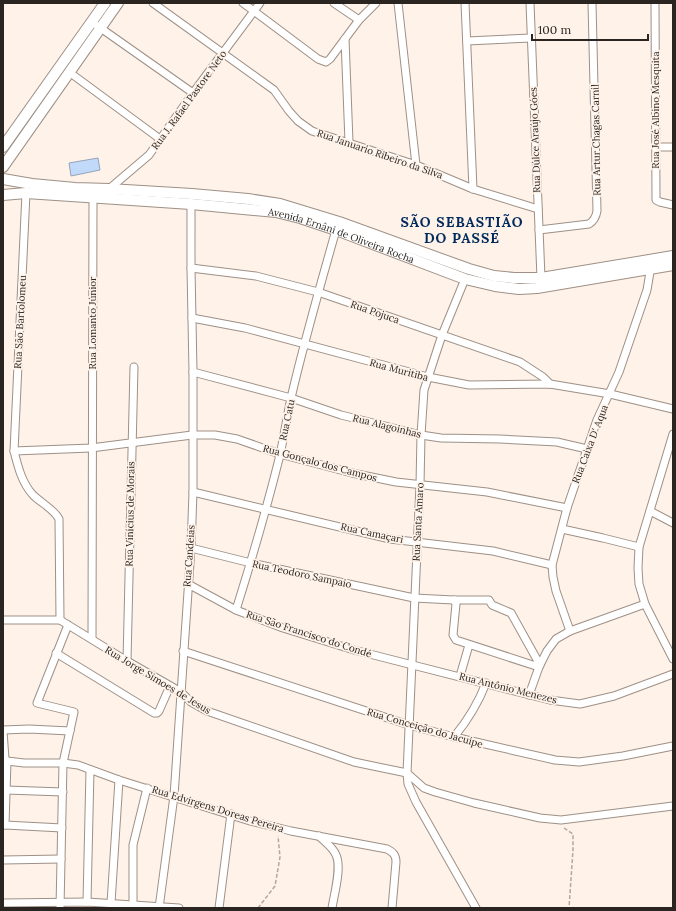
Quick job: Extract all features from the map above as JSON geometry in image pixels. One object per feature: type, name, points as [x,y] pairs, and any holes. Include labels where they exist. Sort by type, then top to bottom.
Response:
[{"type":"main road","points":[[3,147],[105,3]]},
{"type":"main road","points":[[3,166],[118,3]]},
{"type":"main road","name":"Avenida Ernâni de Oliveira Rocha","points":[[3,179],[32,184],[75,188],[248,199],[280,204],[339,222],[470,269],[494,276],[541,278],[651,264],[673,265]]},
{"type":"main road","name":"Avenida Ernâni de Oliveira Rocha","points":[[3,195],[26,193],[93,197],[276,212],[336,230],[465,279],[495,286],[519,289],[537,288],[651,264],[673,256]]},
{"type":"street","name":"Rua Januario Ribeiro da Silva","points":[[153,3],[274,90],[298,121],[312,131],[416,165],[473,189],[538,209]]},
{"type":"street","points":[[243,3],[318,59],[326,62],[330,59],[359,20],[376,3]]},
{"type":"street","name":"Rua J. Rafael Pastore Neto","points":[[109,189],[138,166],[149,155],[260,3]]},
{"type":"street","points":[[334,3],[359,20]]},
{"type":"street","points":[[398,3],[416,165]]},
{"type":"street","points":[[465,3],[473,189]]},
{"type":"street","name":"Rua Dúlce Araújo Góes","points":[[530,3],[541,278]]},
{"type":"street","name":"Rua Artur Chagas Carnil","points":[[539,230],[589,224],[596,217],[592,3]]},
{"type":"street","name":"Rua José Albino Mesquita","points":[[655,3],[656,200],[673,205]]},
{"type":"street","points":[[92,22],[193,93]]},
{"type":"street","points":[[467,41],[531,38]]},
{"type":"street","points":[[345,39],[349,142]]},
{"type":"street","points":[[69,72],[160,138]]},
{"type":"street","points":[[656,147],[673,147]]},
{"type":"street","name":"Rua São Bartolomeu","points":[[26,193],[14,451],[23,480],[42,504],[59,519],[60,620]]},
{"type":"street","name":"Rua Lomanto Júnior","points":[[92,639],[91,448],[93,197]]},
{"type":"street","name":"Rua Candeias","points":[[159,907],[174,796],[191,548],[193,492],[193,372],[191,204]]},
{"type":"street","name":"Rua Catu","points":[[236,610],[251,563],[280,454],[291,398],[318,292],[336,230]]},
{"type":"street","name":"Rua Caixa D' Aqua","points":[[570,631],[556,591],[552,565],[567,508],[597,420],[619,372],[647,290],[651,264]]},
{"type":"street","name":"Rua Pojuca","points":[[191,268],[256,276],[318,292],[520,362],[543,377],[550,384]]},
{"type":"street","name":"Rua Santa Amaro","points":[[465,279],[442,335],[424,390],[407,773],[408,784],[416,802],[476,908]]},
{"type":"street","name":"Rua Muritiba","points":[[192,318],[245,328],[428,378],[474,385],[550,384],[610,394],[673,409]]},
{"type":"street","name":"Rua Vinícius de Morais","points":[[127,661],[134,367]]},
{"type":"street","name":"Rua Alagoinhas","points":[[193,372],[291,398],[341,415],[421,435],[441,438],[557,442],[587,449]]},
{"type":"street","points":[[673,434],[639,547],[640,584],[645,604],[673,659]]},
{"type":"street","name":"Rua Gonçalo dos Campos","points":[[14,451],[91,448],[192,435],[215,435],[237,439],[280,454],[352,473],[396,482],[487,492],[567,508]]},
{"type":"street","name":"Rua Camaçari","points":[[193,492],[390,539],[493,551],[552,565]]},
{"type":"street","points":[[650,511],[673,523]]},
{"type":"street","points":[[562,529],[639,547]]},
{"type":"street","name":"Rua Teodoro Sampaio","points":[[191,548],[251,563],[414,598],[489,600],[492,605],[511,612],[539,666]]},
{"type":"street","name":"Rua São Francisco do Condé","points":[[188,584],[236,610],[283,628],[354,650],[412,664]]},
{"type":"street","points":[[454,600],[456,604],[454,638],[459,642],[539,666]]},
{"type":"street","points":[[530,695],[539,666],[547,651],[556,639],[570,631],[645,604]]},
{"type":"street","points":[[3,620],[60,620]]},
{"type":"street","name":"Rua Jorge Simoes de Jesus","points":[[60,620],[181,692],[191,702],[206,711],[237,723],[354,762],[407,773]]},
{"type":"street","points":[[60,905],[63,763],[74,712],[37,703],[68,625]]},
{"type":"street","points":[[460,676],[469,645]]},
{"type":"street","name":"Rua Conceição do Jacuípe","points":[[183,651],[409,725],[554,760],[579,762],[624,756],[673,746]]},
{"type":"street","points":[[56,653],[154,713],[159,711],[170,686]]},
{"type":"street","name":"Rua Antônio Menezes","points":[[412,664],[550,700],[580,704],[614,696],[673,674]]},
{"type":"street","points":[[454,737],[473,712],[486,683]]},
{"type":"street","points":[[62,828],[4,825],[7,761],[5,759],[3,731],[29,729],[70,731]]},
{"type":"street","name":"Rua Edvirgens Doreas Pereira","points":[[7,761],[78,765],[119,780],[250,821],[387,849],[396,856],[392,908]]},
{"type":"street","points":[[87,902],[90,770]]},
{"type":"street","points":[[407,773],[424,788],[430,790],[474,803],[561,820],[673,806]]},
{"type":"street","points":[[111,903],[119,780]]},
{"type":"street","points":[[133,905],[133,846],[147,788]]},
{"type":"street","points":[[6,790],[63,792]]},
{"type":"street","points":[[219,908],[231,814]]},
{"type":"street","points":[[319,836],[332,848],[337,855],[339,863],[332,908]]},
{"type":"street","points":[[3,860],[61,859]]},
{"type":"street","points":[[3,903],[60,905],[87,902],[179,908]]},
{"type":"path","points":[[553,819],[573,834],[569,908]]},
{"type":"path","points":[[258,908],[275,886],[280,857],[278,836],[279,828]]},
{"type":"water","points":[[98,158],[100,170],[71,176],[69,163]]},
{"type":"district","name":"SÃO SEBASTIÃO DO PASSÉ","points":[[462,230]]}]
